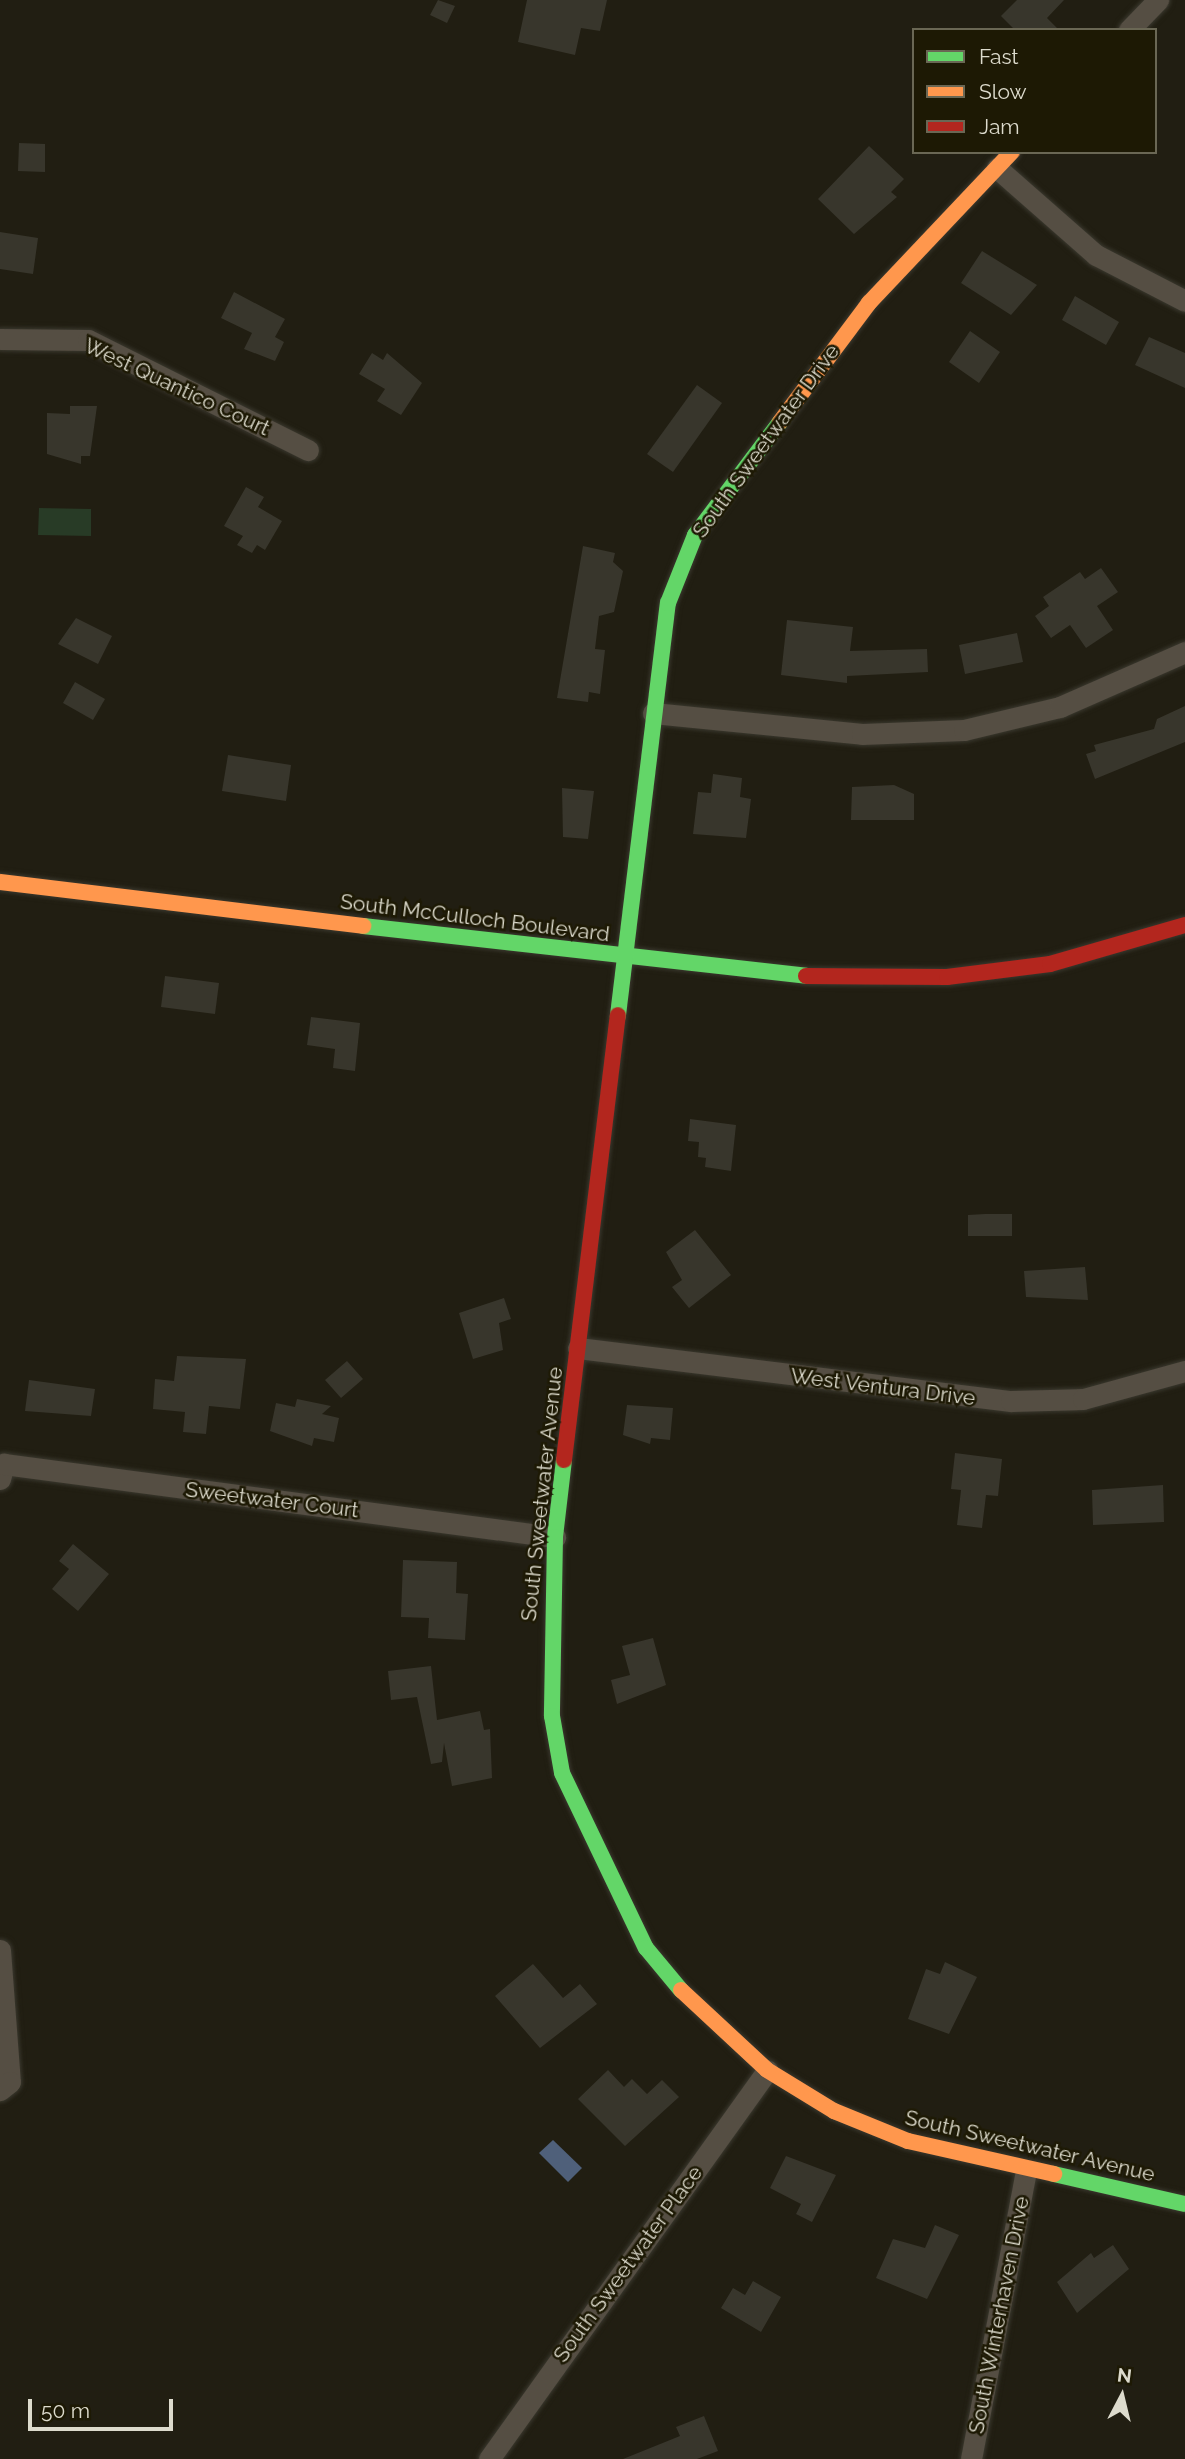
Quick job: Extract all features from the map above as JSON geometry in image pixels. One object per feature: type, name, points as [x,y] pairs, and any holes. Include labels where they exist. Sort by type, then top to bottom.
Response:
[{"type":"street","points":[[1131,28],[1158,0]]},
{"type":"street","name":"South Sweetwater Drive","points":[[625,957],[668,603],[695,535],[869,303],[1010,154]]},
{"type":"street","points":[[997,168],[1096,255],[1185,301]]},
{"type":"street","name":"West Quantico Court","points":[[0,339],[88,340],[308,450]]},
{"type":"street","points":[[653,713],[862,734],[964,730],[1060,708],[1185,652]]},
{"type":"street","name":"South McCulloch Boulevard","points":[[0,882],[774,975],[947,977],[1050,964],[1185,925]]},
{"type":"street","name":"South Sweetwater Avenue","points":[[625,957],[555,1537],[552,1716],[562,1773],[586,1832],[646,1948],[692,2002],[767,2070],[834,2111],[908,2141],[1026,2171],[1185,2204]]},
{"type":"street","name":"West Ventura Drive","points":[[578,1348],[1011,1401],[1083,1399],[1185,1371]]},
{"type":"street","name":"Sweetwater Court","points":[[0,1479],[4,1464],[555,1537]]},
{"type":"street","points":[[0,1950],[10,2082],[0,2090]]},
{"type":"street","name":"South Sweetwater Place","points":[[489,2459],[767,2070]]},
{"type":"street","name":"South Winterhaven Drive","points":[[971,2459],[1026,2171]]},
{"type":"green space","points":[[39,508],[91,509],[91,536],[38,535]]},
{"type":"water","points":[[553,2140],[582,2168],[568,2182],[539,2153]]},
{"type":"building","points":[[438,0],[455,6],[447,23],[430,15]]},
{"type":"building","points":[[527,0],[607,0],[600,31],[581,28],[575,55],[518,42]]},
{"type":"building","points":[[1017,0],[1064,0],[1047,18],[1057,28],[1013,28],[1001,16]]},
{"type":"building","points":[[19,143],[45,144],[45,172],[18,171]]},
{"type":"building","points":[[869,146],[904,179],[891,192],[897,197],[854,234],[818,199]]},
{"type":"building","points":[[0,232],[38,238],[33,274],[0,269]]},
{"type":"building","points":[[982,251],[1037,285],[1011,315],[961,283]]},
{"type":"building","points":[[234,292],[285,319],[275,337],[284,342],[275,361],[244,349],[252,333],[221,318]]},
{"type":"building","points":[[1075,296],[1119,322],[1106,345],[1062,320]]},
{"type":"building","points":[[970,331],[1000,352],[979,383],[949,362]]},
{"type":"building","points":[[1149,337],[1185,353],[1185,388],[1135,365]]},
{"type":"building","points":[[372,353],[383,360],[387,353],[422,383],[401,415],[377,401],[385,389],[359,374]]},
{"type":"building","points":[[697,385],[722,403],[673,472],[647,454]]},
{"type":"building","points":[[70,406],[97,406],[90,456],[81,456],[81,464],[47,454],[47,413],[70,414]]},
{"type":"building","points":[[246,487],[264,497],[258,507],[282,521],[265,550],[257,545],[252,553],[237,545],[243,536],[224,526]]},
{"type":"building","points":[[583,546],[615,553],[613,562],[623,571],[614,612],[599,616],[595,649],[605,650],[600,694],[589,692],[588,702],[557,698]]},
{"type":"building","points":[[1101,568],[1118,592],[1097,606],[1113,630],[1086,648],[1070,625],[1051,638],[1035,616],[1049,606],[1043,597],[1080,572],[1085,579]]},
{"type":"building","points":[[76,618],[112,636],[98,664],[58,644]]},
{"type":"building","points":[[787,620],[853,627],[850,651],[927,649],[928,672],[847,676],[847,683],[781,675]]},
{"type":"building","points":[[1017,633],[1023,662],[965,674],[959,645]]},
{"type":"building","points":[[75,682],[105,699],[93,720],[63,703]]},
{"type":"building","points":[[1185,706],[1185,742],[1095,779],[1086,754],[1096,751],[1094,745],[1154,729],[1157,719]]},
{"type":"building","points":[[228,755],[291,765],[286,801],[222,791]]},
{"type":"building","points":[[713,774],[742,778],[740,797],[751,799],[746,838],[693,834],[698,792],[711,793]]},
{"type":"building","points":[[894,785],[914,794],[914,820],[851,820],[852,787]]},
{"type":"building","points":[[562,788],[594,791],[588,839],[563,837]]},
{"type":"building","points":[[165,976],[219,983],[215,1014],[161,1007]]},
{"type":"building","points":[[311,1017],[360,1023],[355,1071],[333,1068],[335,1049],[307,1045]]},
{"type":"building","points":[[690,1119],[736,1125],[731,1171],[705,1167],[706,1158],[698,1157],[699,1142],[688,1141]]},
{"type":"building","points":[[1012,1214],[1012,1236],[968,1236],[968,1215]]},
{"type":"building","points":[[695,1230],[731,1275],[689,1308],[672,1287],[682,1280],[666,1252]]},
{"type":"building","points":[[1085,1267],[1088,1300],[1026,1297],[1024,1271]]},
{"type":"building","points":[[504,1298],[511,1319],[499,1323],[503,1350],[473,1359],[459,1313]]},
{"type":"building","points":[[177,1356],[246,1359],[240,1409],[209,1406],[206,1434],[183,1432],[185,1412],[153,1409],[155,1379],[174,1381]]},
{"type":"building","points":[[347,1361],[363,1379],[341,1398],[325,1380]]},
{"type":"building","points":[[29,1380],[95,1389],[91,1416],[25,1411]]},
{"type":"building","points":[[297,1399],[331,1406],[322,1414],[339,1418],[334,1442],[314,1438],[312,1446],[270,1431],[276,1403],[295,1407]]},
{"type":"building","points":[[627,1405],[673,1408],[670,1440],[651,1438],[650,1444],[623,1435]]},
{"type":"building","points":[[955,1453],[1002,1459],[998,1496],[986,1495],[982,1528],[957,1525],[961,1490],[951,1489]]},
{"type":"building","points":[[1163,1485],[1164,1522],[1093,1525],[1092,1490]]},
{"type":"building","points":[[73,1544],[109,1574],[78,1611],[52,1589],[69,1569],[59,1561]]},
{"type":"building","points":[[403,1560],[457,1562],[456,1593],[468,1594],[465,1640],[428,1638],[429,1618],[401,1617]]},
{"type":"building","points":[[653,1638],[666,1685],[617,1704],[611,1680],[630,1675],[622,1646]]},
{"type":"building","points":[[431,1666],[437,1720],[480,1711],[484,1730],[490,1729],[492,1778],[452,1786],[444,1743],[442,1762],[431,1764],[417,1697],[391,1700],[388,1671]]},
{"type":"building","points":[[945,1962],[977,1977],[949,2034],[908,2019],[926,1969],[940,1974]]},
{"type":"building","points":[[533,1964],[563,1998],[580,1984],[597,2004],[540,2048],[495,1996]]},
{"type":"building","points":[[608,2070],[624,2087],[632,2079],[647,2094],[662,2080],[679,2097],[625,2146],[578,2099]]},
{"type":"building","points":[[786,2156],[836,2175],[812,2222],[796,2214],[801,2204],[770,2188]]},
{"type":"building","points":[[935,2225],[959,2235],[927,2299],[876,2278],[893,2239],[925,2248]]},
{"type":"building","points":[[1113,2245],[1129,2269],[1077,2313],[1057,2282],[1091,2253],[1094,2258]]},
{"type":"building","points":[[753,2281],[781,2297],[761,2332],[721,2308],[733,2288],[745,2295]]},
{"type":"building","points":[[704,2416],[718,2451],[697,2459],[623,2459],[680,2436],[676,2427]]},
{"type":"traffic: fast","points":[[618,1015],[668,603],[695,535],[780,422]]},
{"type":"traffic: fast","points":[[363,926],[806,976]]},
{"type":"traffic: fast","points":[[564,1460],[555,1537],[552,1716],[562,1773],[646,1948],[681,1990]]},
{"type":"traffic: fast","points":[[1054,2174],[1185,2204]]},
{"type":"traffic: slow","points":[[780,422],[869,303],[1010,154]]},
{"type":"traffic: slow","points":[[0,882],[363,926]]},
{"type":"traffic: slow","points":[[681,1990],[767,2070],[834,2111],[908,2141],[1054,2174]]},
{"type":"traffic: jam","points":[[806,976],[947,977],[1050,964],[1185,925]]},
{"type":"traffic: jam","points":[[564,1460],[618,1015]]}]
